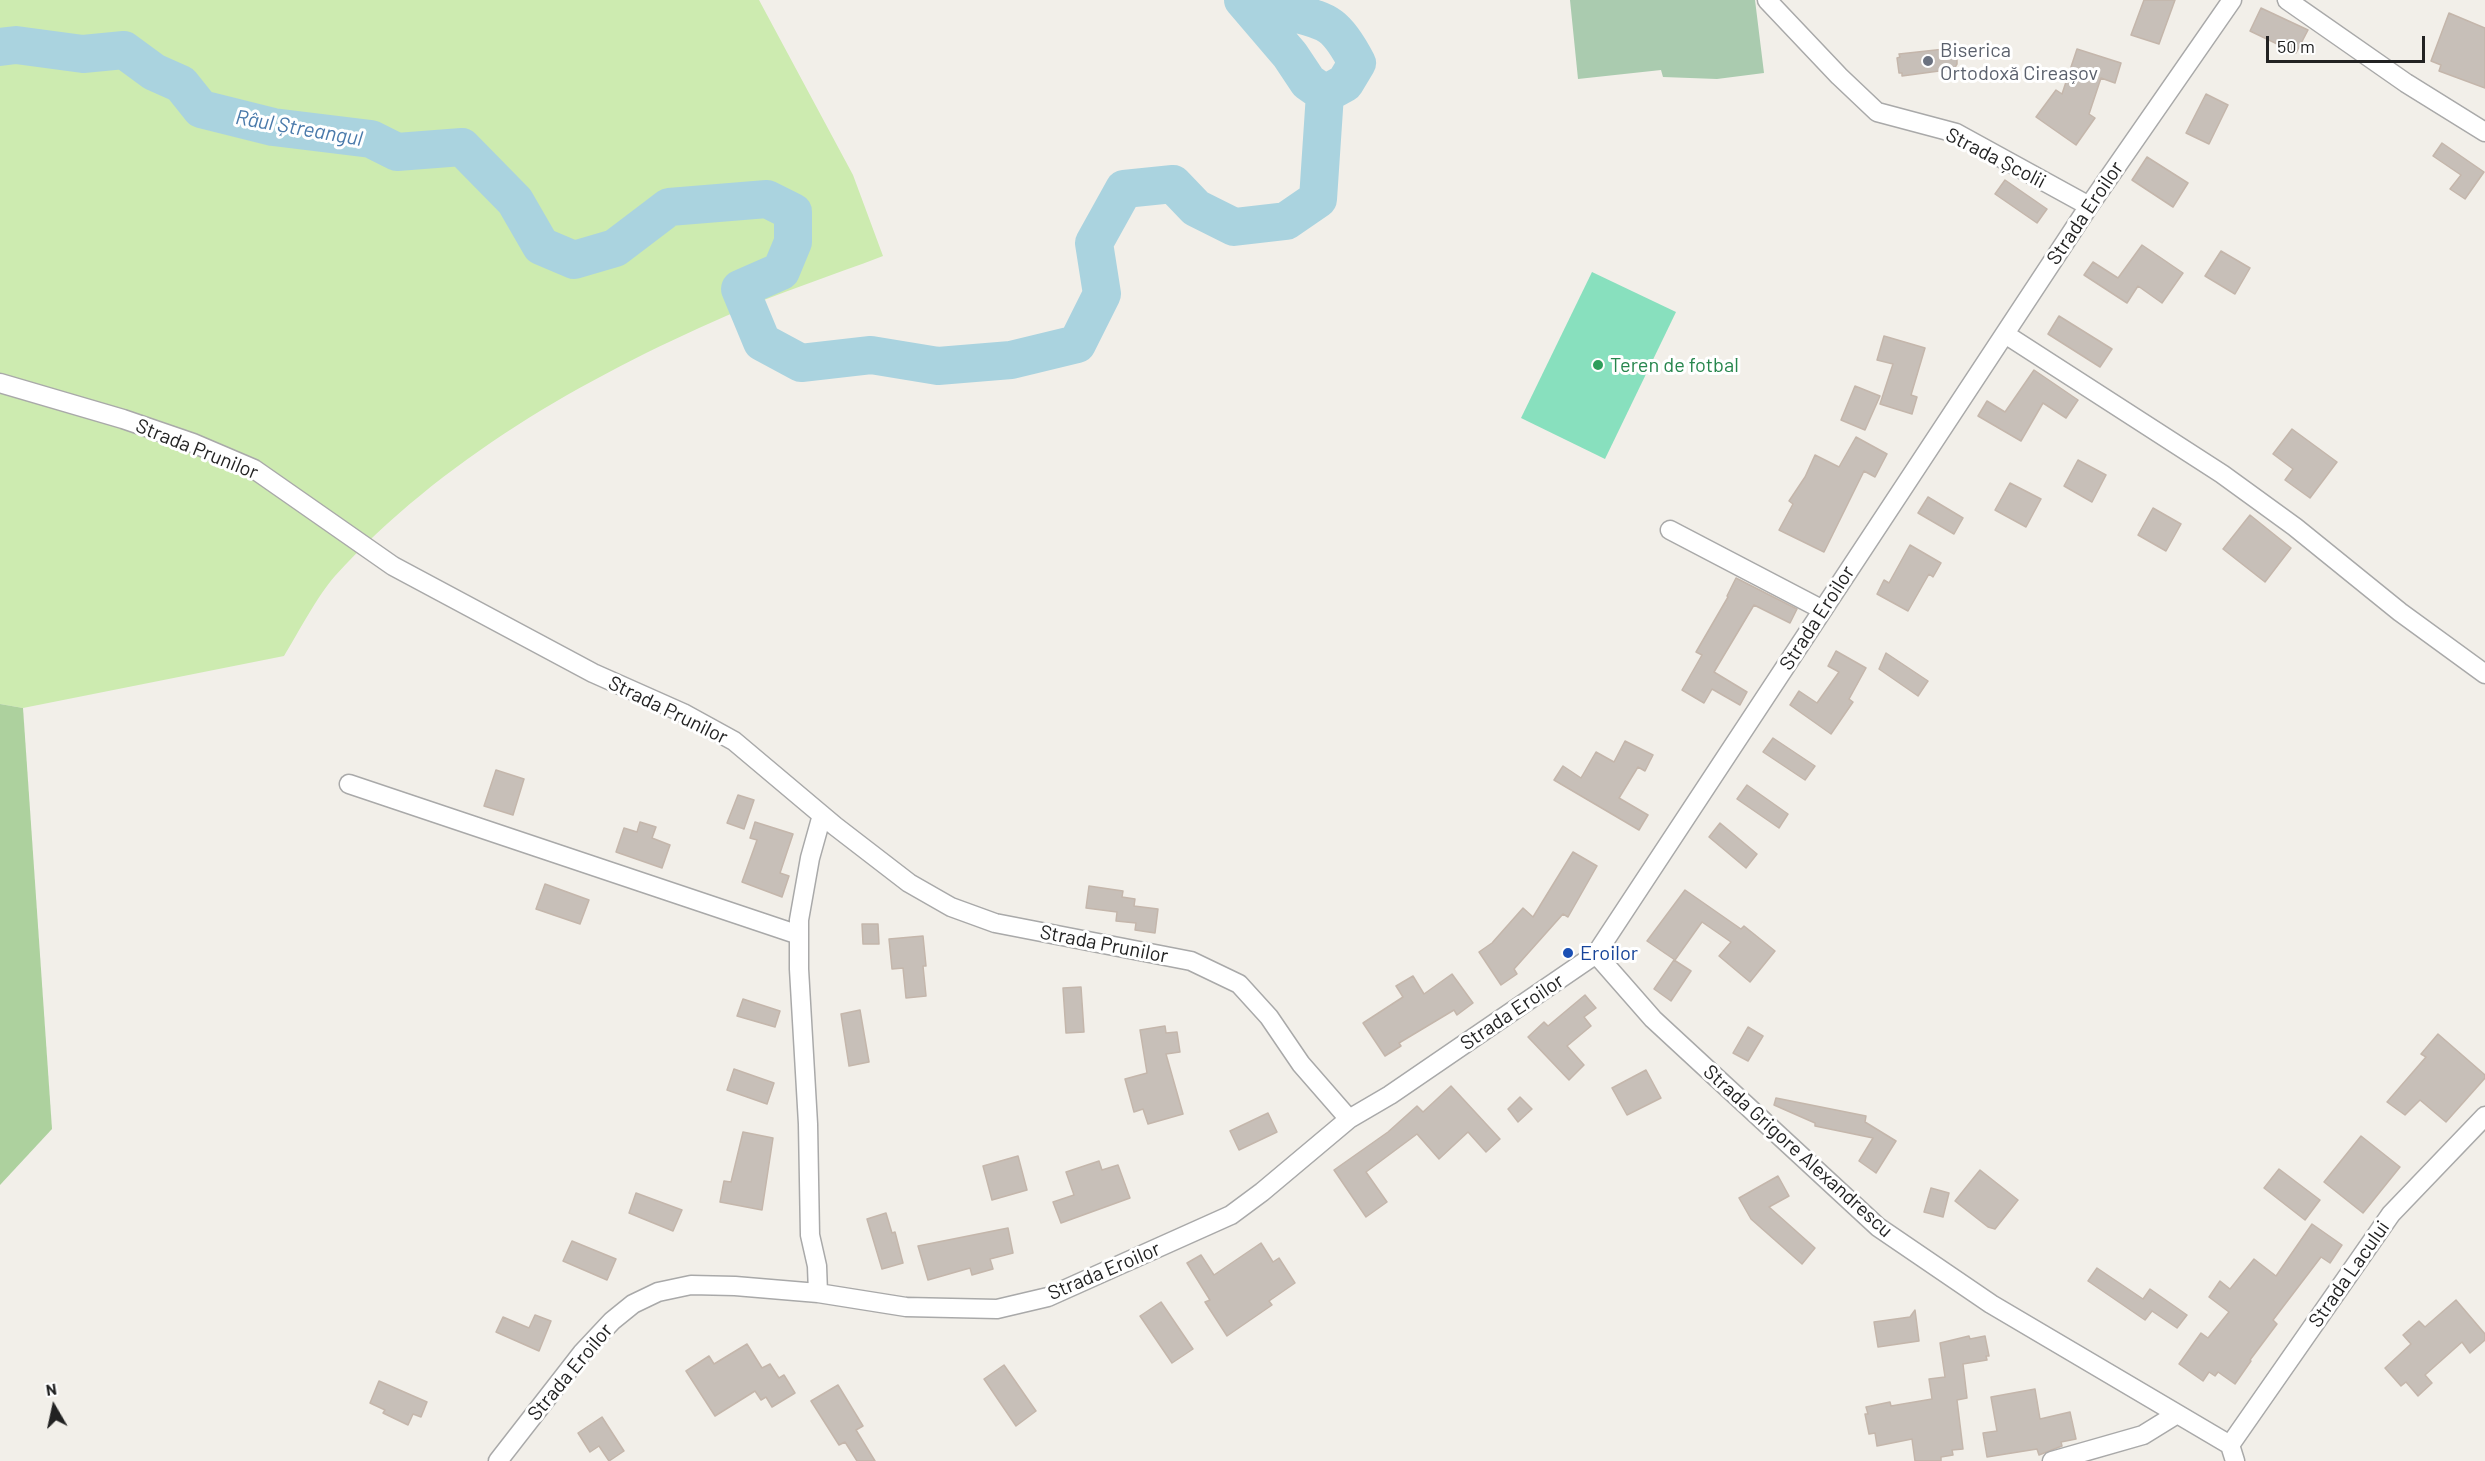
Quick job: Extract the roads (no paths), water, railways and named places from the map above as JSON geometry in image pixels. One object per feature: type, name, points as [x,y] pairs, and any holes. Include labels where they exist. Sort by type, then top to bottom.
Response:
[{"type":"street","name":"Strada Școlii","points":[[1767,0],[1839,76],[1877,112],[1956,133],[2089,206]]},
{"type":"street","name":"Strada Eroilor","points":[[498,1461],[582,1353],[633,1304],[658,1292],[691,1285],[818,1293],[906,1307],[997,1309],[1048,1297],[1230,1215],[1262,1192],[1349,1119],[1390,1095],[1596,954],[2089,206],[2232,0]]},
{"type":"street","points":[[2287,0],[2406,83],[2485,132]]},
{"type":"street","points":[[2005,334],[2222,474],[2295,527],[2400,612],[2485,674]]},
{"type":"street","name":"Strada Prunilor","points":[[0,383],[193,443],[254,469],[393,566],[593,674],[683,713],[734,741],[822,816],[909,883],[951,907],[995,923],[1191,961],[1239,984],[1269,1017],[1301,1064],[1349,1119]]},
{"type":"street","points":[[1670,530],[1823,610]]},
{"type":"street","points":[[349,784],[799,935]]},
{"type":"street","points":[[818,1293],[817,1266],[810,1235],[808,1124],[799,920],[810,858],[822,816]]},
{"type":"street","name":"Strada Grigore Alexandrescu","points":[[1596,954],[1653,1019],[1878,1227],[1991,1304],[2177,1414],[2233,1453]]},
{"type":"street","name":"Strada Lacului","points":[[2233,1453],[2391,1214],[2485,1116]]},
{"type":"street","points":[[2052,1461],[2143,1436],[2177,1414]]},
{"type":"waterway","points":[[1243,0],[1290,55],[1308,82],[1325,94],[1345,83],[1357,63],[1333,28],[1315,19],[1275,8],[1272,0]]},
{"type":"waterway","name":"Râul Ștreangul","points":[[0,47],[16,45],[83,54],[124,50],[154,72],[181,84],[201,109],[273,127],[371,139],[397,152],[462,147],[515,201],[541,246],[574,260],[615,248],[669,207],[767,199],[793,212],[793,242],[781,271],[740,289],[762,342],[801,363],[871,355],[938,366],[1011,360],[1077,344],[1102,294],[1094,243],[1124,189],[1173,184],[1196,208],[1234,227],[1286,221],[1318,199],[1325,94]]},
{"type":"place","name":"Biserica Ortodoxă Cireașov","points":[[1928,61]]},
{"type":"place","name":"Teren de fotbal","points":[[1598,365]]},
{"type":"place","name":"Eroilor","points":[[1568,953]]}]
